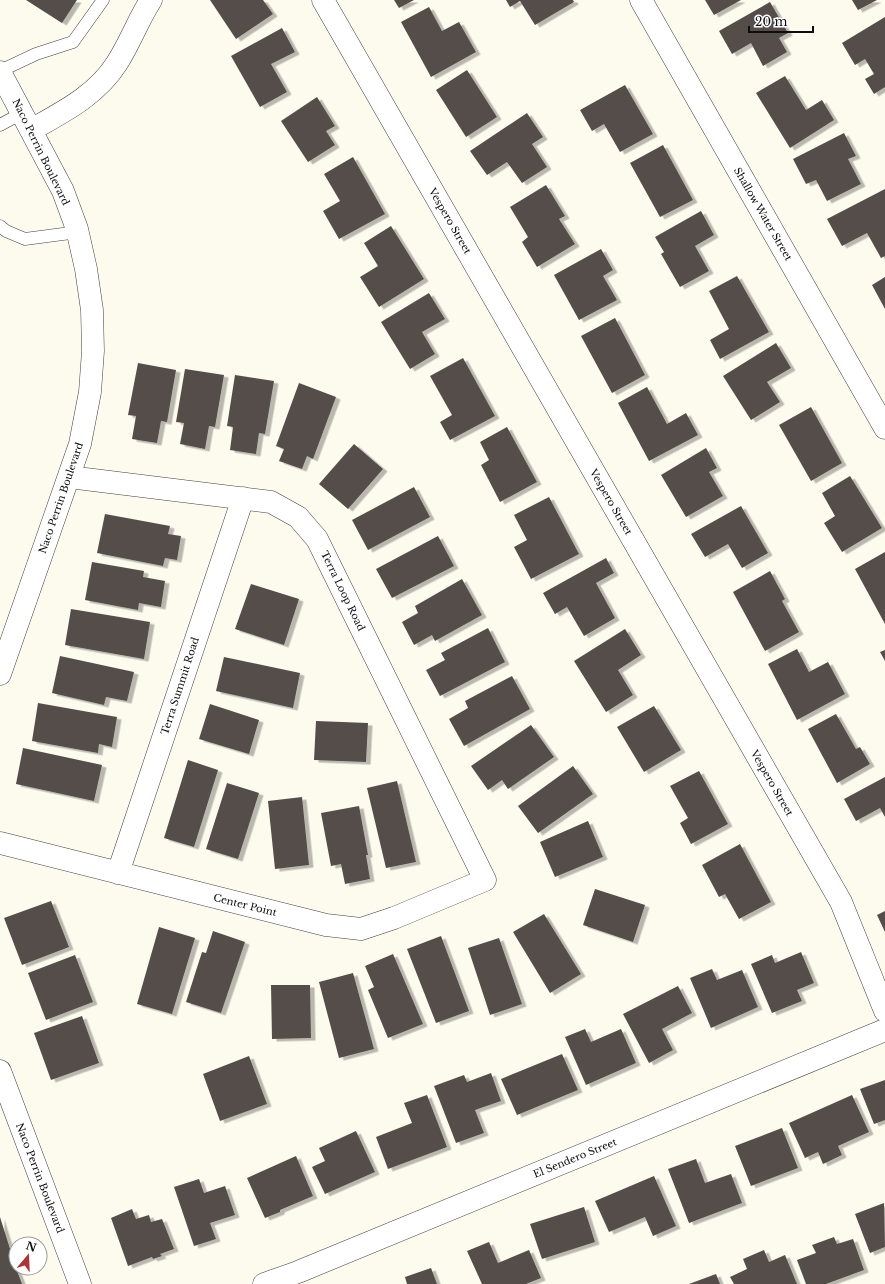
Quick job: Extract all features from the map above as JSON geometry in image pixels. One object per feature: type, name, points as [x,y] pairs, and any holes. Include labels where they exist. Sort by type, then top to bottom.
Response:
[{"type":"street","points":[[26,122],[74,106],[97,87],[117,64],[151,0]]},
{"type":"street","name":"Vespero Street","points":[[323,0],[841,902],[885,1010]]},
{"type":"street","name":"Shallow Water Street","points":[[641,0],[885,428]]},
{"type":"street","name":"Naco Perrin Boulevard","points":[[0,72],[63,191],[78,232],[86,269],[92,310],[93,351],[90,392],[80,444],[0,674]]},
{"type":"street","name":"Terra Loop Road","points":[[69,477],[271,502],[298,517],[317,539],[485,880]]},
{"type":"street","name":"Terra Summit Road","points":[[118,873],[243,498]]},
{"type":"street","name":"Center Point","points":[[0,843],[326,925],[361,929],[394,918],[485,880]]},
{"type":"street","name":"El Sendero Street","points":[[264,1284],[298,1272],[885,1030]]},
{"type":"street","name":"Naco Perrin Boulevard","points":[[0,1071],[80,1284]]},
{"type":"lane","points":[[0,72],[36,54],[73,42],[102,0]]},
{"type":"lane","points":[[0,125],[26,122]]},
{"type":"lane","points":[[0,226],[6,231],[25,239],[78,232]]},
{"type":"building","points":[[26,0],[77,0],[62,23]]},
{"type":"building","points":[[210,0],[263,0],[273,14],[236,39]]},
{"type":"building","points":[[394,0],[414,0],[399,8]]},
{"type":"building","points":[[506,0],[573,0],[574,2],[535,25],[520,1],[510,7]]},
{"type":"building","points":[[705,0],[741,0],[714,15]]},
{"type":"building","points":[[852,0],[877,0],[858,10]]},
{"type":"building","points":[[770,2],[788,33],[779,38],[787,52],[763,66],[751,43],[732,54],[719,31]]},
{"type":"building","points":[[429,7],[442,31],[459,22],[476,52],[431,77],[401,22]]},
{"type":"building","points":[[885,17],[885,87],[874,94],[865,79],[874,74],[865,59],[855,65],[842,43]]},
{"type":"building","points":[[282,28],[295,52],[271,64],[287,92],[260,107],[231,56]]},
{"type":"building","points":[[467,70],[497,117],[466,137],[436,90]]},
{"type":"building","points":[[785,76],[806,110],[822,100],[834,120],[790,148],[756,93]]},
{"type":"building","points":[[625,85],[653,134],[620,152],[604,124],[592,131],[580,110]]},
{"type":"building","points":[[317,97],[335,126],[326,131],[335,145],[308,162],[281,121]]},
{"type":"building","points":[[527,113],[543,137],[532,144],[547,167],[522,183],[507,162],[487,175],[470,151]]},
{"type":"building","points":[[844,133],[856,156],[848,159],[861,184],[827,201],[816,180],[806,184],[793,159]]},
{"type":"building","points":[[663,145],[693,200],[660,217],[630,163]]},
{"type":"building","points":[[353,157],[385,214],[339,239],[323,211],[340,201],[324,174]]},
{"type":"building","points":[[546,185],[565,216],[559,219],[575,244],[537,267],[522,242],[528,237],[510,207]]},
{"type":"building","points":[[885,189],[885,256],[881,258],[867,233],[842,246],[827,219]]},
{"type":"building","points":[[701,211],[714,235],[695,246],[709,271],[680,287],[661,254],[664,252],[655,237]]},
{"type":"building","points":[[391,226],[424,279],[379,307],[360,277],[378,266],[364,243]]},
{"type":"building","points":[[601,249],[613,270],[603,276],[617,300],[579,320],[554,275]]},
{"type":"building","points":[[737,276],[769,332],[720,359],[710,340],[729,329],[709,291]]},
{"type":"building","points":[[885,277],[885,309],[872,285]]},
{"type":"building","points":[[429,293],[445,319],[422,332],[435,354],[410,369],[381,322]]},
{"type":"building","points":[[615,318],[645,375],[612,393],[581,336]]},
{"type":"building","points":[[776,343],[791,368],[767,382],[780,402],[751,420],[723,376]]},
{"type":"building","points":[[463,358],[495,416],[450,440],[440,422],[452,415],[430,376]]},
{"type":"building","points":[[138,363],[176,370],[167,422],[161,421],[157,443],[132,439],[136,416],[128,415]]},
{"type":"building","points":[[185,369],[224,375],[215,427],[209,426],[205,449],[180,444],[184,423],[176,422]]},
{"type":"building","points":[[235,375],[274,381],[265,434],[259,433],[256,454],[230,450],[233,427],[227,426]]},
{"type":"building","points":[[299,383],[336,397],[313,459],[307,456],[302,469],[279,461],[284,449],[276,446]]},
{"type":"building","points":[[647,387],[667,424],[686,413],[698,435],[649,461],[618,403]]},
{"type":"building","points":[[811,407],[842,463],[811,481],[779,425]]},
{"type":"building","points":[[507,427],[537,482],[500,502],[481,465],[489,460],[480,442]]},
{"type":"building","points":[[354,444],[383,469],[348,509],[319,484]]},
{"type":"building","points":[[706,448],[717,468],[709,472],[723,496],[686,517],[661,475]]},
{"type":"building","points":[[850,476],[882,528],[842,552],[824,523],[835,516],[822,493]]},
{"type":"building","points":[[414,487],[430,517],[368,550],[352,520]]},
{"type":"building","points":[[549,497],[579,554],[531,579],[514,547],[527,540],[514,515]]},
{"type":"building","points":[[741,506],[768,553],[742,568],[728,544],[705,557],[691,534]]},
{"type":"building","points":[[105,514],[170,526],[168,534],[181,536],[177,560],[165,558],[163,566],[97,553]]},
{"type":"building","points":[[438,536],[454,566],[392,598],[376,569]]},
{"type":"building","points":[[885,552],[885,624],[855,569]]},
{"type":"building","points":[[606,558],[614,573],[596,583],[615,618],[584,636],[567,607],[555,614],[543,593]]},
{"type":"building","points":[[92,562],[144,571],[143,577],[165,581],[161,607],[139,603],[138,610],[85,600]]},
{"type":"building","points":[[770,571],[785,599],[782,601],[799,632],[765,651],[733,592]]},
{"type":"building","points":[[462,579],[482,615],[435,641],[432,635],[414,645],[402,622],[418,613],[415,606]]},
{"type":"building","points":[[251,584],[299,599],[284,645],[235,629]]},
{"type":"building","points":[[71,609],[150,622],[144,659],[65,645]]},
{"type":"building","points":[[488,628],[505,662],[440,696],[426,670],[445,660],[441,653]]},
{"type":"building","points":[[625,629],[641,655],[618,670],[633,695],[606,712],[574,661]]},
{"type":"building","points":[[797,649],[809,672],[828,662],[845,694],[797,720],[768,664]]},
{"type":"building","points":[[885,650],[885,661],[880,652]]},
{"type":"building","points":[[60,656],[134,672],[127,701],[106,697],[104,705],[52,693]]},
{"type":"building","points":[[224,657],[300,673],[293,708],[216,691]]},
{"type":"building","points":[[512,676],[530,709],[464,746],[449,719],[468,708],[465,701]]},
{"type":"building","points":[[38,703],[117,717],[112,747],[99,744],[98,753],[32,741]]},
{"type":"building","points":[[210,704],[259,720],[249,754],[199,739]]},
{"type":"building","points":[[654,706],[681,750],[644,772],[617,727]]},
{"type":"building","points":[[836,714],[856,749],[860,747],[870,764],[837,783],[808,729]]},
{"type":"building","points":[[316,721],[368,723],[366,762],[314,760]]},
{"type":"building","points":[[531,725],[554,757],[508,789],[502,780],[488,790],[471,766]]},
{"type":"building","points":[[23,748],[102,765],[94,801],[16,784]]},
{"type":"building","points":[[188,760],[218,770],[194,847],[164,838]]},
{"type":"building","points":[[573,766],[593,794],[538,833],[518,806]]},
{"type":"building","points":[[699,771],[728,824],[691,844],[680,823],[688,818],[670,786]]},
{"type":"building","points":[[885,777],[885,817],[880,808],[856,821],[844,799]]},
{"type":"building","points":[[397,781],[416,862],[386,868],[367,788]]},
{"type":"building","points":[[227,783],[259,793],[238,859],[206,849]]},
{"type":"building","points":[[302,797],[309,865],[275,869],[268,801]]},
{"type":"building","points":[[359,806],[368,855],[366,855],[370,879],[345,884],[341,864],[331,866],[321,813]]},
{"type":"building","points":[[588,821],[603,857],[555,877],[540,842]]},
{"type":"building","points":[[740,844],[771,902],[739,919],[725,894],[719,897],[702,865]]},
{"type":"building","points":[[595,889],[645,905],[633,942],[583,925]]},
{"type":"building","points":[[51,901],[69,947],[22,965],[4,918]]},
{"type":"building","points":[[885,911],[885,932],[877,915]]},
{"type":"building","points":[[544,914],[581,974],[550,993],[513,932]]},
{"type":"building","points":[[159,927],[195,938],[172,1014],[137,1004]]},
{"type":"building","points":[[213,931],[245,942],[221,1013],[186,1002],[202,952],[206,953]]},
{"type":"building","points":[[441,936],[469,1011],[436,1023],[407,949]]},
{"type":"building","points":[[499,938],[522,1004],[490,1015],[468,948]]},
{"type":"building","points":[[801,952],[814,983],[797,990],[802,1001],[772,1013],[751,964],[772,955],[775,963]]},
{"type":"building","points":[[393,954],[423,1024],[388,1038],[368,990],[374,987],[365,966]]},
{"type":"building","points":[[75,955],[93,1002],[46,1020],[28,973]]},
{"type":"building","points":[[712,969],[717,980],[742,970],[758,1007],[711,1028],[690,978]]},
{"type":"building","points":[[353,973],[374,1049],[339,1058],[319,982]]},
{"type":"building","points":[[271,985],[310,985],[311,1038],[272,1039]]},
{"type":"building","points":[[678,986],[692,1013],[662,1029],[673,1050],[649,1063],[623,1014]]},
{"type":"building","points":[[82,1016],[99,1063],[51,1080],[34,1033]]},
{"type":"building","points":[[585,1029],[591,1042],[621,1029],[636,1063],[586,1085],[565,1037]]},
{"type":"building","points":[[562,1054],[578,1090],[517,1115],[501,1079]]},
{"type":"building","points":[[249,1056],[267,1104],[220,1121],[203,1074]]},
{"type":"building","points":[[491,1073],[501,1101],[475,1110],[484,1133],[456,1143],[434,1086],[464,1075],[467,1082]]},
{"type":"building","points":[[885,1080],[885,1120],[874,1124],[860,1089]]},
{"type":"building","points":[[427,1095],[447,1147],[388,1169],[376,1137],[412,1123],[404,1103]]},
{"type":"building","points":[[852,1095],[869,1132],[838,1146],[842,1155],[823,1164],[818,1152],[805,1158],[789,1123]]},
{"type":"building","points":[[782,1128],[798,1168],[751,1186],[735,1146]]},
{"type":"building","points":[[356,1131],[375,1172],[325,1194],[312,1167],[325,1161],[319,1148]]},
{"type":"building","points":[[296,1156],[313,1196],[265,1218],[247,1178]]},
{"type":"building","points":[[696,1159],[705,1183],[731,1174],[742,1203],[689,1223],[668,1169]]},
{"type":"building","points":[[654,1176],[676,1226],[653,1236],[645,1217],[609,1232],[595,1201]]},
{"type":"building","points":[[199,1179],[204,1193],[225,1186],[235,1215],[210,1223],[216,1239],[194,1246],[174,1187]]},
{"type":"building","points":[[884,1203],[885,1247],[870,1253],[855,1214]]},
{"type":"building","points":[[584,1207],[595,1242],[542,1259],[530,1224]]},
{"type":"building","points":[[132,1209],[136,1219],[149,1215],[151,1222],[162,1219],[174,1249],[160,1254],[162,1256],[153,1259],[152,1257],[128,1266],[111,1218]]},
{"type":"building","points":[[0,1217],[8,1242],[8,1276],[19,1276],[22,1284],[0,1284]]},
{"type":"building","points":[[834,1237],[837,1244],[853,1239],[864,1270],[826,1284],[806,1284],[797,1260],[816,1253],[812,1245]]},
{"type":"building","points":[[489,1242],[498,1263],[529,1250],[541,1278],[526,1284],[482,1284],[467,1251]]},
{"type":"building","points":[[764,1250],[769,1262],[785,1255],[797,1284],[734,1284],[730,1277],[747,1269],[743,1259]]},
{"type":"building","points":[[431,1268],[437,1284],[407,1284],[405,1277]]},
{"type":"building","points":[[716,1274],[720,1284],[689,1284]]}]
